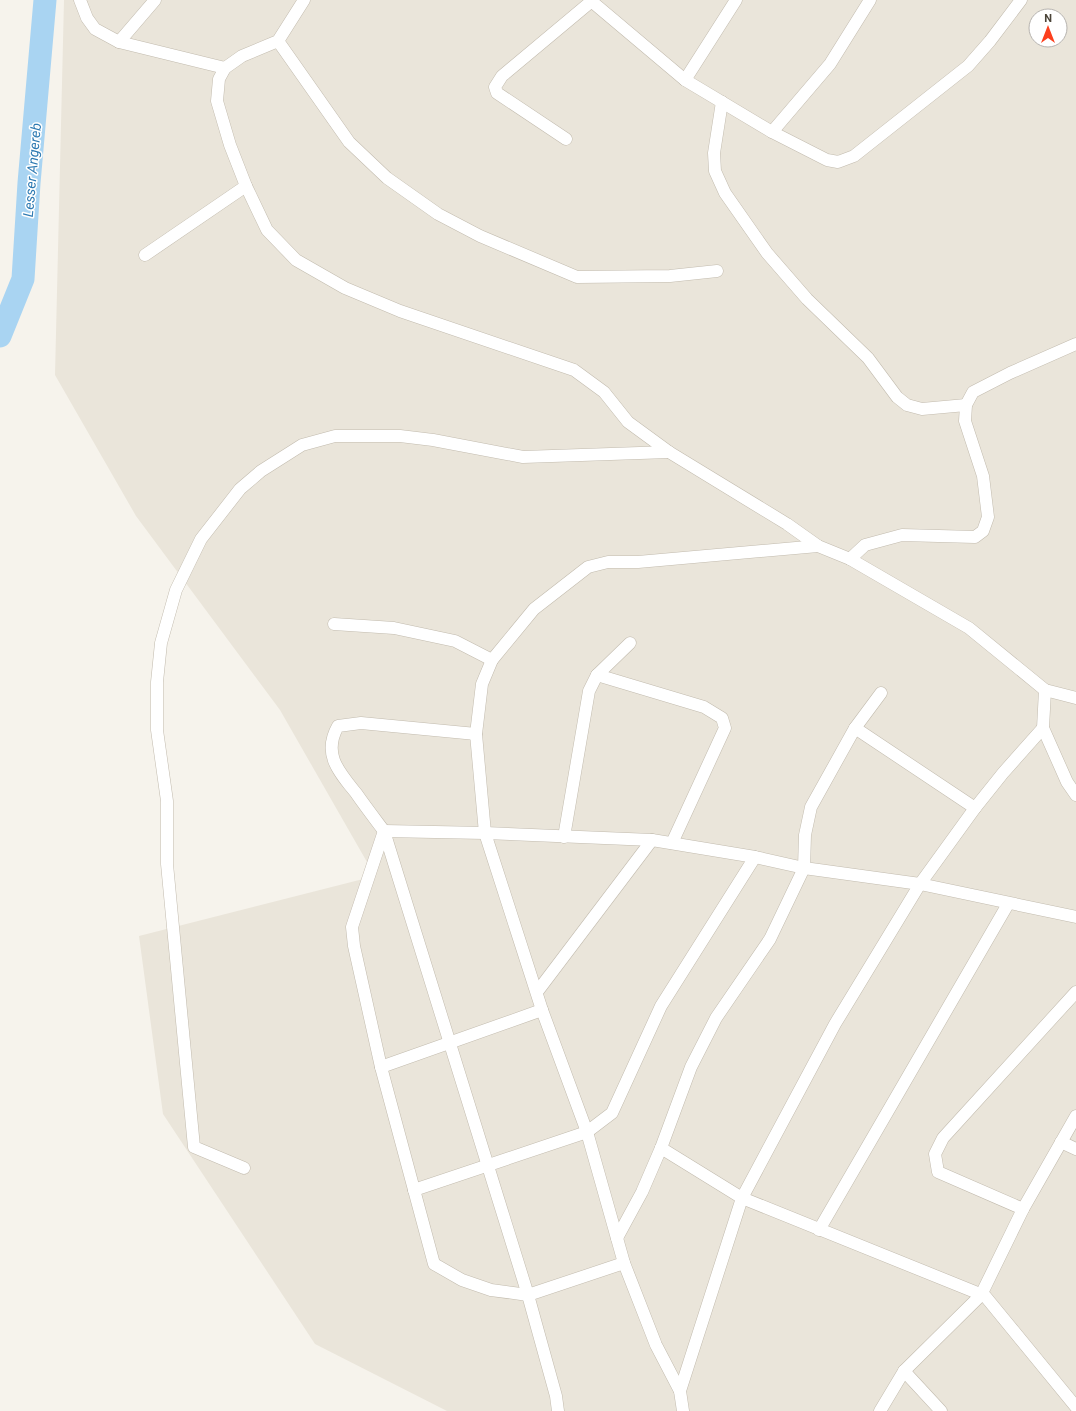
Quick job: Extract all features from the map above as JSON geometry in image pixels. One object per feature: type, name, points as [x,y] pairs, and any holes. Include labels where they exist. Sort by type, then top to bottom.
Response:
[{"type":"street","points":[[80,0],[87,18],[95,29],[119,42],[225,68]]},
{"type":"street","points":[[119,42],[155,0]]},
{"type":"street","points":[[304,0],[278,41],[242,56],[225,68],[219,79],[217,101],[230,145],[246,186],[267,230],[296,260],[345,288],[400,311],[574,370],[604,392],[628,422],[669,452],[787,524],[818,546],[850,559],[969,628],[1045,690],[1076,698]]},
{"type":"street","points":[[685,80],[736,0]]},
{"type":"street","points":[[772,132],[830,64],[870,0]]},
{"type":"street","points":[[566,139],[497,93],[495,87],[502,76],[592,1],[685,80],[772,132],[827,160],[838,162],[848,159],[968,66],[990,41],[1021,0]]},
{"type":"street","points":[[278,41],[349,142],[387,178],[438,214],[480,236],[577,276],[670,276],[717,271]]},
{"type":"street","points":[[722,102],[714,153],[715,171],[725,193],[768,253],[807,299],[868,358],[896,397],[907,405],[922,409],[966,405]]},
{"type":"street","points":[[145,255],[246,186]]},
{"type":"street","points":[[850,559],[865,545],[902,535],[975,537],[983,531],[988,517],[983,476],[965,421],[966,405],[972,392],[1010,373],[1076,344]]},
{"type":"street","points":[[244,1168],[194,1147],[187,1057],[167,864],[167,802],[157,730],[157,682],[161,643],[176,590],[201,539],[240,489],[261,471],[302,445],[335,436],[400,436],[433,440],[523,457],[669,452]]},
{"type":"street","points":[[683,1411],[680,1391],[656,1345],[624,1263],[587,1132],[542,1010],[484,833],[476,734],[482,684],[492,660],[534,609],[588,567],[608,562],[638,562],[818,546]]},
{"type":"street","points":[[334,624],[394,628],[455,641],[492,660]]},
{"type":"street","points":[[564,837],[589,691],[598,676],[630,643]]},
{"type":"street","points":[[598,676],[704,708],[722,718],[725,728],[672,843]]},
{"type":"street","points":[[1045,690],[1043,728],[1067,782],[1076,794]]},
{"type":"street","points":[[617,1238],[642,1192],[661,1148],[691,1067],[716,1018],[770,938],[804,868],[805,835],[811,807],[855,728],[881,693]]},
{"type":"street","points":[[476,734],[347,724],[338,726],[333,736],[332,752],[338,772],[384,831],[528,1295],[556,1396],[558,1411]]},
{"type":"street","points":[[855,728],[975,808]]},
{"type":"street","points":[[680,1391],[742,1198],[835,1024],[920,884],[975,808],[1003,773],[1043,728]]},
{"type":"street","points":[[384,831],[484,833],[652,840],[755,857],[804,868],[920,884],[1008,904],[1076,917]]},
{"type":"street","points":[[384,831],[352,927],[354,946],[381,1067],[434,1264],[462,1280],[491,1290],[528,1295],[624,1263]]},
{"type":"street","points":[[537,992],[652,840]]},
{"type":"street","points":[[414,1190],[587,1132],[612,1113],[661,1006],[755,857]]},
{"type":"street","points":[[819,1230],[1008,904]]},
{"type":"street","points":[[1023,1209],[938,1172],[935,1154],[943,1138],[1076,992]]},
{"type":"street","points":[[381,1067],[542,1010]]},
{"type":"street","points":[[880,1411],[904,1371],[981,1295],[1023,1209],[1076,1116]]},
{"type":"street","points":[[1061,1142],[1076,1149]]},
{"type":"street","points":[[661,1148],[742,1198],[985,1296],[1076,1407]]},
{"type":"street","points":[[904,1371],[941,1411]]},
{"type":"shaded area","points":[[64,0],[1076,0],[1076,1411],[447,1411],[315,1344],[163,1114],[139,936],[375,876],[280,710],[136,516],[55,375]]},
{"type":"waterway","name":"Lesser Angereb","points":[[0,336],[23,279],[29,183],[45,0]]}]
